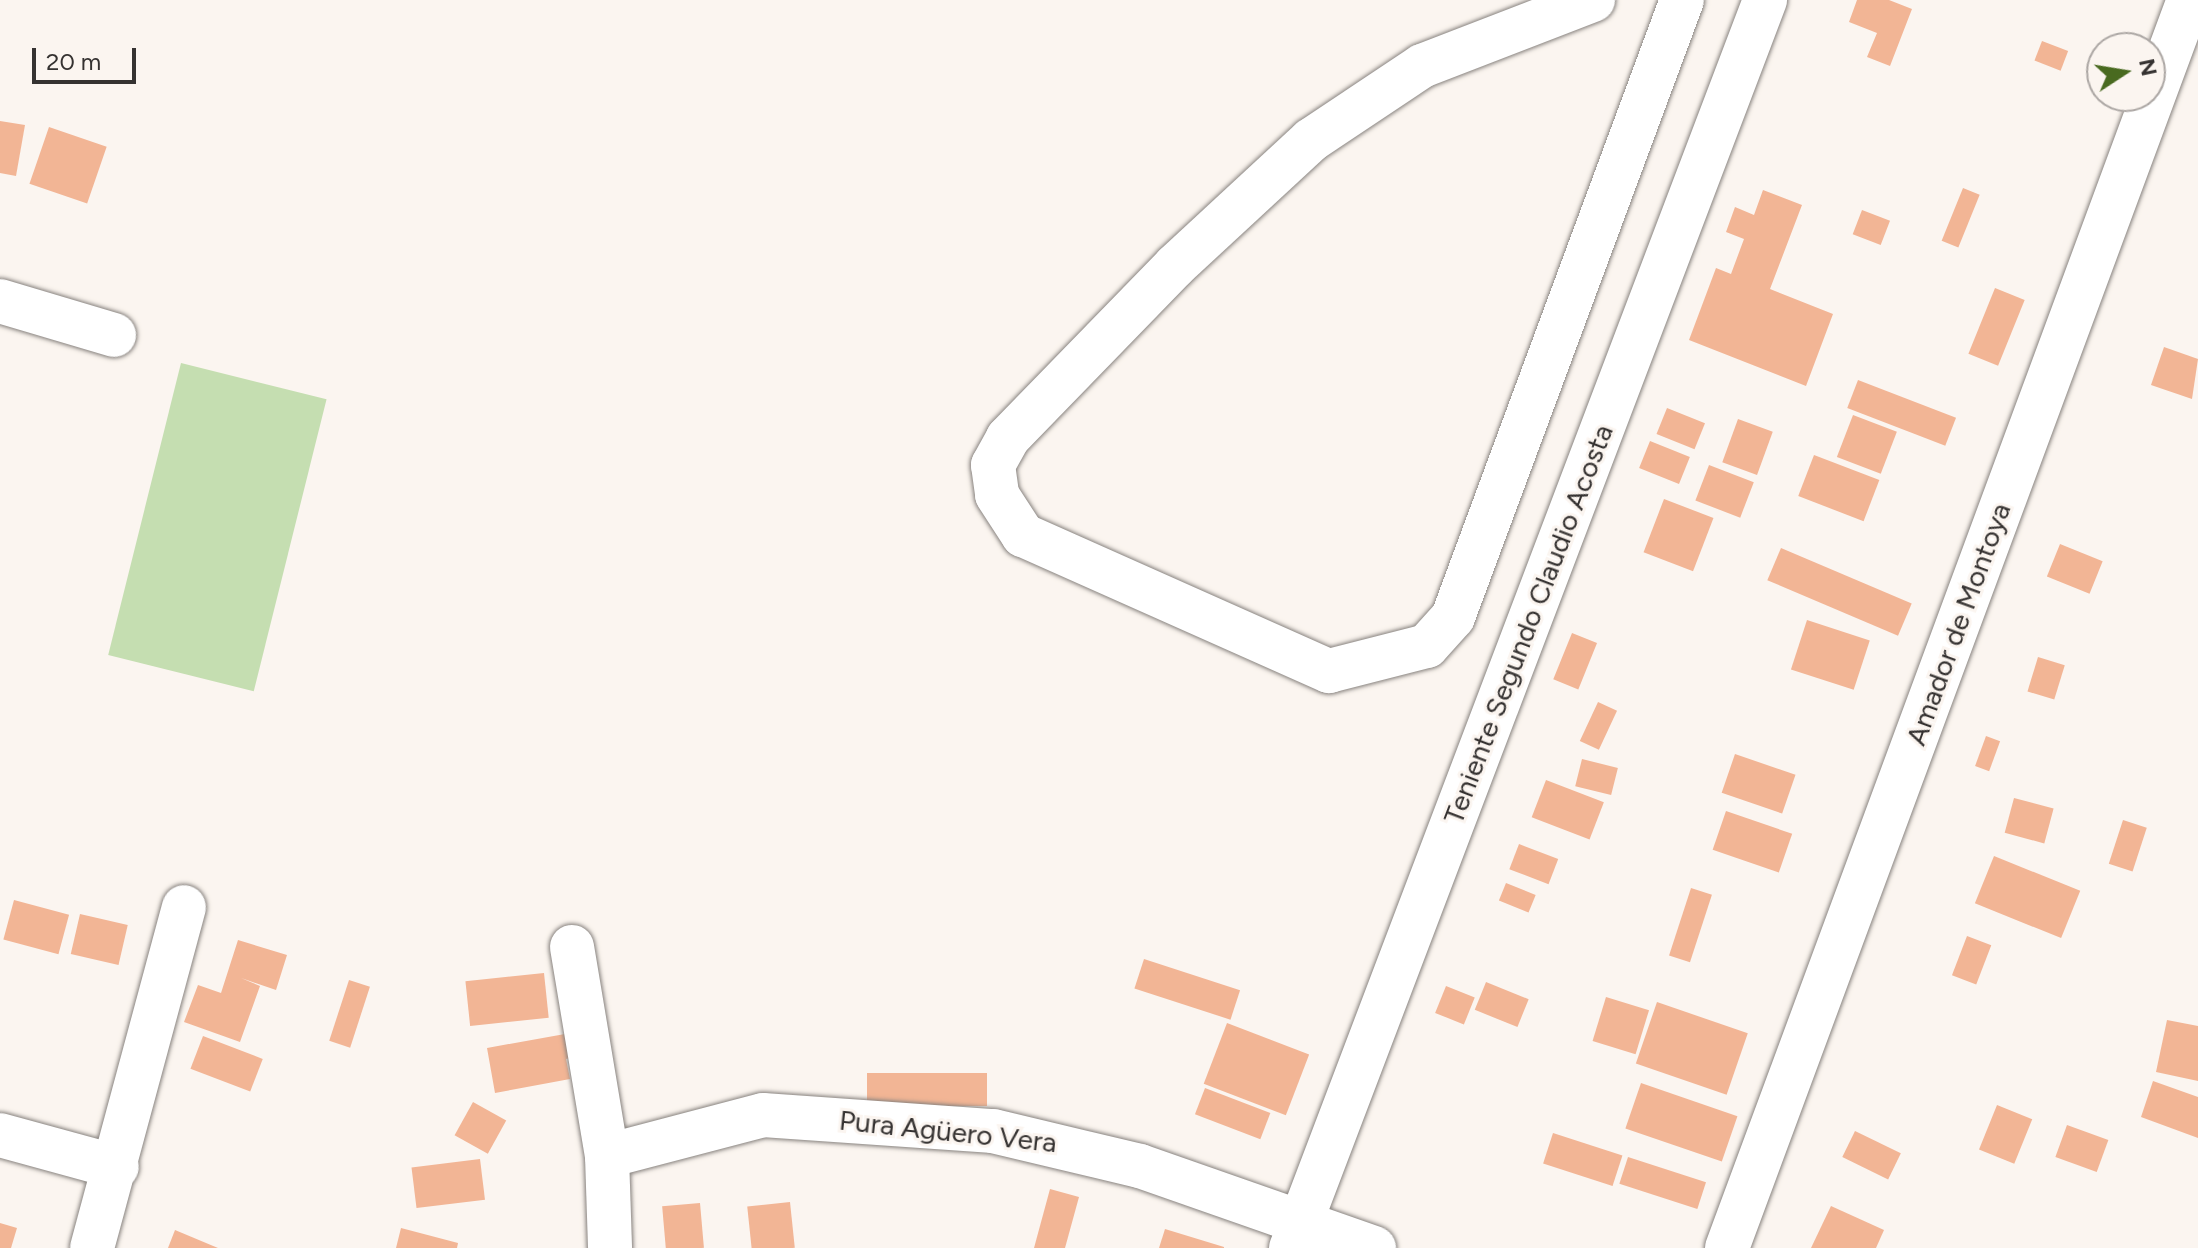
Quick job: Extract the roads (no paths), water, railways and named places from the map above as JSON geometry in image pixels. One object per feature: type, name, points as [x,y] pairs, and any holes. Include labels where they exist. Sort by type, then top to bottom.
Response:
[{"type":"street","points":[[1593,0],[1422,66],[1311,140],[1175,266],[1008,438],[993,465],[997,495],[1023,535],[1329,671],[1427,646],[1453,617],[1682,0]]},
{"type":"street","name":"Teniente Segundo Claudio Acosta","points":[[1297,1233],[1765,0]]},
{"type":"street","name":"Amador de Montoya","points":[[1727,1248],[2189,0]]},
{"type":"street","points":[[0,301],[114,335]]},
{"type":"street","points":[[92,1248],[117,1167],[184,907]]},
{"type":"street","points":[[572,947],[607,1156],[610,1248]]},
{"type":"street","name":"Pura Agüero Vera","points":[[607,1156],[763,1115],[884,1121],[1063,1143],[1297,1233],[1374,1248]]},
{"type":"street","points":[[0,1135],[117,1167]]}]
